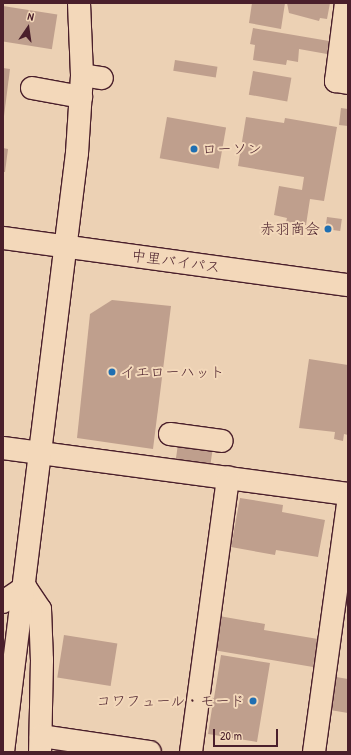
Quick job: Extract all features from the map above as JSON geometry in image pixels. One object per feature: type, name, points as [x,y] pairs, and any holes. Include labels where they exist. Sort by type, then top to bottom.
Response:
[{"type":"street","points":[[4,752],[77,153],[81,97],[92,76],[79,3]]},
{"type":"street","points":[[346,3],[336,81],[348,82]]},
{"type":"street","points":[[32,88],[81,97]]},
{"type":"street","name":"中里バイパス","points":[[3,238],[348,285]]},
{"type":"street","points":[[170,434],[222,441]]},
{"type":"street","points":[[3,448],[319,484],[348,494]]},
{"type":"street","points":[[191,752],[221,473]]},
{"type":"street","points":[[314,752],[348,503]]},
{"type":"street","points":[[3,602],[25,587]]},
{"type":"street","points":[[25,587],[40,609],[42,660],[40,744],[150,752]]},
{"type":"building","points":[[252,3],[285,3],[281,29],[249,23]]},
{"type":"building","points":[[287,3],[330,3],[327,19],[320,18],[319,21],[289,13]]},
{"type":"building","points":[[3,6],[57,15],[52,49],[3,41]]},
{"type":"building","points":[[253,28],[329,41],[327,54],[299,49],[298,62],[287,60],[286,65],[253,60],[255,45],[250,44]]},
{"type":"building","points":[[175,60],[217,67],[216,78],[173,71]]},
{"type":"building","points":[[3,68],[10,69],[4,116],[3,116]]},
{"type":"building","points":[[253,71],[291,78],[287,101],[249,95]]},
{"type":"building","points":[[341,108],[348,109],[348,126],[339,125]]},
{"type":"building","points":[[167,117],[226,127],[219,169],[160,158]]},
{"type":"building","points":[[246,117],[284,123],[285,118],[337,127],[324,201],[310,199],[306,225],[286,222],[287,218],[274,215],[279,186],[302,190],[304,177],[238,166]]},
{"type":"building","points":[[3,148],[8,149],[5,172],[3,172]]},
{"type":"building","points":[[327,217],[342,219],[340,231],[325,229]]},
{"type":"building","points":[[112,300],[171,306],[153,449],[77,438],[90,314]]},
{"type":"building","points":[[309,359],[348,365],[348,435],[344,434],[343,441],[334,439],[335,432],[299,428]]},
{"type":"building","points":[[178,444],[213,449],[210,465],[176,460]]},
{"type":"building","points":[[240,498],[283,505],[282,512],[325,520],[318,557],[276,550],[275,555],[231,547]]},
{"type":"building","points":[[219,616],[265,624],[264,630],[318,639],[313,667],[213,650]]},
{"type":"building","points":[[64,635],[117,643],[111,686],[57,677]]},
{"type":"building","points":[[221,655],[270,663],[257,742],[208,734],[212,708],[204,707],[205,697],[214,698]]},
{"type":"building","points":[[336,677],[348,679],[348,713],[330,710]]},
{"type":"place","name":"ローソン","points":[[194,149]]},
{"type":"place","name":"赤羽商会","points":[[328,229]]},
{"type":"place","name":"イエローハット","points":[[112,372]]},
{"type":"place","name":"コワフュール・モード","points":[[253,701]]}]
